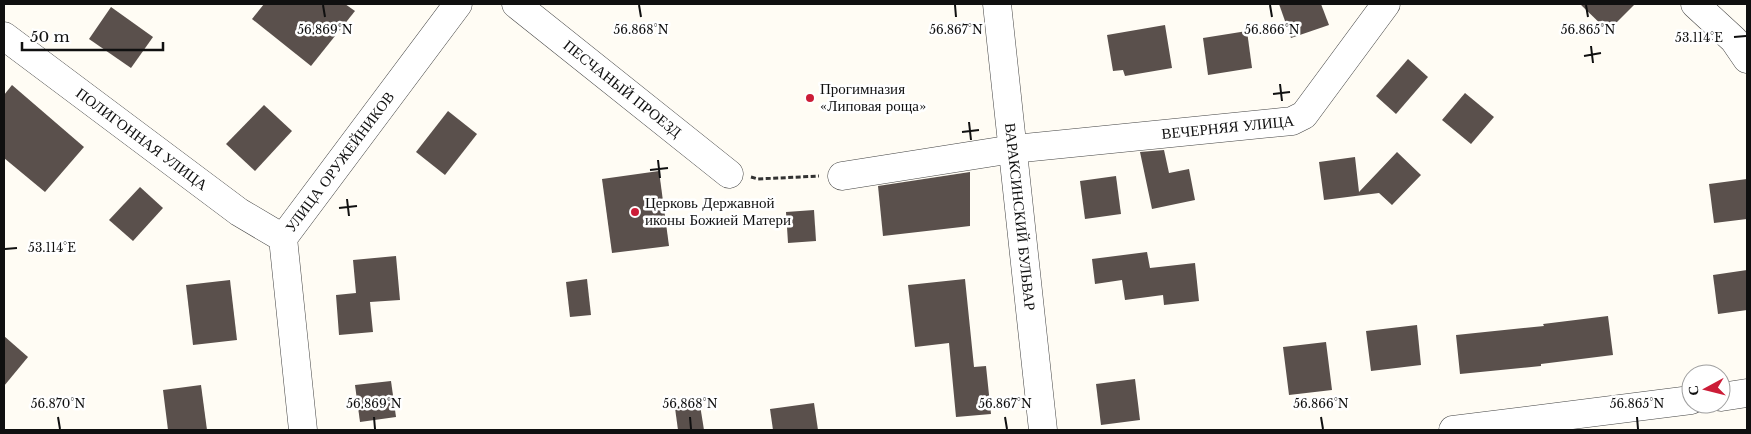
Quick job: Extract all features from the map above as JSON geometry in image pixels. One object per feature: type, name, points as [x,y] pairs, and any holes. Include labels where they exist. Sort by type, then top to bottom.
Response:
[{"type":"street","name":"УЛИЦА ОРУЖЕЙНИКОВ","points":[[303,430],[283,238],[458,4]]},
{"type":"street","name":"ПЕСЧАНЫЙ ПРОЕЗД","points":[[516,4],[728,174]]},
{"type":"street","name":"ВАРАКСИНСКИЙ БУЛЬВАР","points":[[997,4],[1043,430]]},
{"type":"street","name":"ВЕЧЕРНЯЯ УЛИЦА","points":[[1013,149],[1292,122],[1304,115],[1386,4]]},
{"type":"street","points":[[1695,4],[1734,40],[1747,59]]},
{"type":"street","name":"ПОЛИГОННАЯ УЛИЦА","points":[[4,36],[239,212],[283,238]]},
{"type":"street","points":[[842,176],[1013,149]]},
{"type":"street","points":[[1731,395],[1747,393]]},
{"type":"street","points":[[1453,430],[1681,401]]},
{"type":"path","points":[[728,174],[758,179],[842,176]]},
{"type":"building","points":[[264,4],[345,4],[355,11],[311,66],[252,19]]},
{"type":"building","points":[[1279,4],[1321,4],[1329,25],[1291,38]]},
{"type":"building","points":[[1580,4],[1635,4],[1608,31]]},
{"type":"building","points":[[111,7],[153,37],[131,68],[89,39]]},
{"type":"building","points":[[1165,25],[1172,68],[1125,76],[1123,70],[1113,71],[1107,35]]},
{"type":"building","points":[[1247,31],[1252,68],[1208,75],[1203,38]]},
{"type":"building","points":[[1408,59],[1428,77],[1396,114],[1376,96]]},
{"type":"building","points":[[12,85],[84,147],[45,192],[4,158],[4,95]]},
{"type":"building","points":[[1465,93],[1494,117],[1471,144],[1442,120]]},
{"type":"building","points":[[264,105],[292,131],[255,171],[226,144]]},
{"type":"building","points":[[448,111],[477,134],[445,175],[416,152]]},
{"type":"building","points":[[1164,150],[1169,173],[1189,169],[1195,200],[1152,209],[1140,152]]},
{"type":"building","points":[[1397,152],[1421,175],[1392,205],[1379,193],[1324,200],[1319,162],[1355,157],[1359,192]]},
{"type":"building","name":"Церковь Державной иконы Божией Матери","points":[[659,171],[669,246],[612,253],[602,179]]},
{"type":"building","points":[[970,172],[970,226],[883,236],[878,186]]},
{"type":"building","points":[[1116,176],[1121,214],[1085,219],[1080,181]]},
{"type":"building","points":[[1747,179],[1747,219],[1714,223],[1709,184]]},
{"type":"building","points":[[140,187],[163,208],[133,241],[109,220]]},
{"type":"building","points":[[814,210],[816,241],[788,243],[786,212]]},
{"type":"building","points":[[1147,252],[1150,268],[1195,263],[1199,301],[1164,305],[1163,295],[1125,300],[1122,280],[1095,284],[1092,259]]},
{"type":"building","points":[[396,256],[400,300],[370,302],[373,332],[339,335],[336,295],[356,293],[353,260]]},
{"type":"building","points":[[1747,270],[1747,310],[1718,314],[1713,275]]},
{"type":"building","points":[[587,279],[591,315],[570,317],[566,282]]},
{"type":"building","points":[[965,279],[974,367],[986,366],[991,414],[956,417],[949,343],[915,347],[908,285]]},
{"type":"building","points":[[230,280],[237,340],[193,345],[186,285]]},
{"type":"building","points":[[1608,316],[1613,355],[1541,364],[1541,366],[1460,374],[1456,335],[1544,326],[1543,324]]},
{"type":"building","points":[[1417,325],[1421,365],[1371,371],[1366,331]]},
{"type":"building","points":[[4,336],[28,357],[4,386]]},
{"type":"building","points":[[1326,342],[1332,390],[1289,395],[1283,347]]},
{"type":"building","points":[[1135,379],[1140,420],[1101,425],[1096,384]]},
{"type":"building","points":[[391,381],[396,417],[360,422],[355,385]]},
{"type":"building","points":[[201,385],[207,430],[168,430],[163,390]]},
{"type":"building","points":[[814,403],[818,430],[773,430],[770,409]]},
{"type":"building","points":[[700,405],[704,430],[678,430],[675,408]]},
{"type":"place","name":"Прогимназия «Липовая роща»","points":[[810,98]]},
{"type":"place","name":"Церковь Державной иконы Божией Матери","points":[[635,212]]}]
